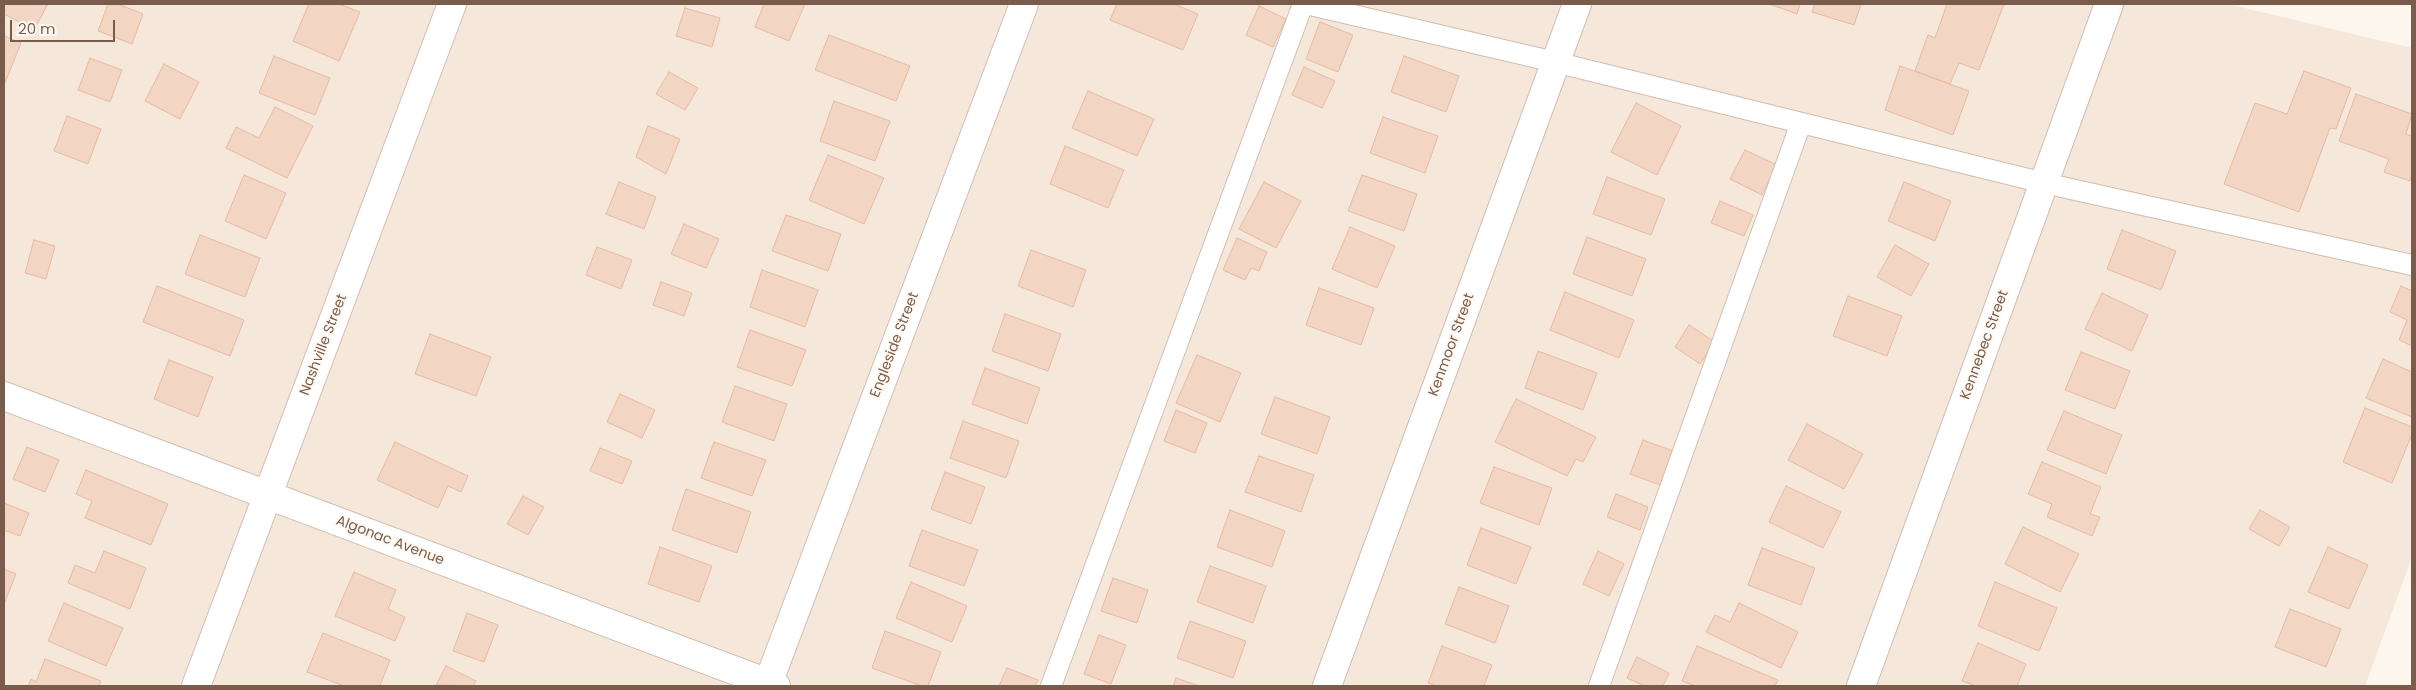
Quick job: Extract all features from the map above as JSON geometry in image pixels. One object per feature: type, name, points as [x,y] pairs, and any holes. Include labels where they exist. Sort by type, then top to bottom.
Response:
[{"type":"street","name":"Nashville Street","points":[[196,686],[452,4]]},
{"type":"street","name":"Engleside Street","points":[[770,685],[1024,4]]},
{"type":"street","name":"Kenmoor Street","points":[[1327,686],[1577,4]]},
{"type":"street","name":"Kennebec Street","points":[[1861,686],[2109,4]]},
{"type":"street","name":"Algonac Avenue","points":[[4,396],[770,685]]},
{"type":"lane","points":[[1051,686],[1305,4],[1556,62],[2044,183],[2412,265]]},
{"type":"lane","points":[[1599,686],[1801,123]]},
{"type":"shaded area","points":[[4,4],[2228,4],[2412,48],[2412,557],[2365,686],[4,686]]},
{"type":"building","points":[[4,4],[48,4],[34,30],[4,14]]},
{"type":"building","points":[[108,4],[118,4],[143,14],[132,44],[98,31]]},
{"type":"building","points":[[309,4],[339,4],[360,12],[339,61],[293,41]]},
{"type":"building","points":[[764,4],[805,4],[789,41],[755,27]]},
{"type":"building","points":[[1117,4],[1174,4],[1198,14],[1183,50],[1110,20]]},
{"type":"building","points":[[1769,4],[1800,4],[1797,14]]},
{"type":"building","points":[[1815,4],[1861,4],[1854,25],[1812,12]]},
{"type":"building","points":[[1947,4],[2004,4],[1979,70],[1959,63],[1950,84],[1915,71],[1928,35],[1935,38]]},
{"type":"building","points":[[1259,6],[1286,19],[1273,47],[1246,35]]},
{"type":"building","points":[[685,8],[720,18],[712,47],[676,36]]},
{"type":"building","points":[[1320,22],[1353,35],[1338,72],[1306,59]]},
{"type":"building","points":[[829,35],[910,66],[896,101],[815,70]]},
{"type":"building","points":[[4,36],[21,43],[5,83],[4,82]]},
{"type":"building","points":[[274,56],[330,78],[315,115],[259,93]]},
{"type":"building","points":[[1404,56],[1459,76],[1446,112],[1391,92]]},
{"type":"building","points":[[90,58],[122,70],[110,102],[78,90]]},
{"type":"building","points":[[164,64],[199,82],[180,119],[145,101]]},
{"type":"building","points":[[1900,66],[1969,91],[1953,135],[1885,110]]},
{"type":"building","points":[[1304,67],[1335,81],[1322,108],[1292,95]]},
{"type":"building","points":[[2304,71],[2351,88],[2336,129],[2330,128],[2299,212],[2224,184],[2255,103],[2287,114]]},
{"type":"building","points":[[669,72],[698,88],[685,110],[656,94]]},
{"type":"building","points":[[1088,91],[1154,119],[1137,156],[1072,128]]},
{"type":"building","points":[[2356,94],[2412,114],[2406,134],[2412,136],[2412,174],[2410,181],[2384,172],[2389,159],[2339,141]]},
{"type":"building","points":[[834,101],[890,121],[875,161],[820,141]]},
{"type":"building","points":[[1636,103],[1681,126],[1657,175],[1611,152]]},
{"type":"building","points":[[275,107],[313,126],[287,178],[226,148],[236,127],[259,138]]},
{"type":"building","points":[[67,116],[101,129],[88,164],[54,151]]},
{"type":"building","points":[[1383,117],[1438,136],[1425,173],[1370,153]]},
{"type":"building","points":[[648,126],[680,139],[666,174],[636,157]]},
{"type":"building","points":[[1065,146],[1124,170],[1108,208],[1050,184]]},
{"type":"building","points":[[1745,150],[1777,165],[1762,195],[1730,179]]},
{"type":"building","points":[[828,155],[884,178],[864,224],[809,200]]},
{"type":"building","points":[[244,175],[286,193],[266,239],[225,221]]},
{"type":"building","points":[[1362,175],[1417,194],[1404,231],[1348,211]]},
{"type":"building","points":[[1607,177],[1665,199],[1651,235],[1593,214]]},
{"type":"building","points":[[619,182],[656,197],[644,229],[606,214]]},
{"type":"building","points":[[1264,182],[1301,201],[1276,248],[1239,229]]},
{"type":"building","points":[[1904,182],[1951,201],[1935,241],[1888,221]]},
{"type":"building","points":[[1720,201],[1753,215],[1744,236],[1711,223]]},
{"type":"building","points":[[786,215],[841,234],[828,271],[772,251]]},
{"type":"building","points":[[684,224],[719,239],[706,268],[671,254]]},
{"type":"building","points":[[1350,227],[1395,246],[1377,288],[1332,269]]},
{"type":"building","points":[[2122,230],[2176,251],[2161,290],[2107,269]]},
{"type":"building","points":[[200,235],[260,258],[245,297],[185,274]]},
{"type":"building","points":[[1587,237],[1646,259],[1632,296],[1573,274]]},
{"type":"building","points":[[1237,238],[1267,252],[1259,271],[1251,268],[1245,280],[1223,270]]},
{"type":"building","points":[[34,240],[55,246],[46,279],[25,273]]},
{"type":"building","points":[[1895,245],[1929,264],[1911,296],[1877,277]]},
{"type":"building","points":[[597,247],[632,260],[621,289],[586,275]]},
{"type":"building","points":[[1031,250],[1086,270],[1073,307],[1018,286]]},
{"type":"building","points":[[762,270],[818,290],[805,327],[750,307]]},
{"type":"building","points":[[661,282],[692,293],[684,316],[653,305]]},
{"type":"building","points":[[157,286],[244,320],[230,356],[143,322]]},
{"type":"building","points":[[2401,286],[2412,291],[2412,346],[2399,340],[2407,320],[2390,312]]},
{"type":"building","points":[[1319,288],[1374,308],[1361,345],[1306,325]]},
{"type":"building","points":[[1565,292],[1634,320],[1619,358],[1550,330]]},
{"type":"building","points":[[2102,293],[2148,315],[2132,351],[2085,329]]},
{"type":"building","points":[[1848,296],[1902,316],[1887,356],[1833,336]]},
{"type":"building","points":[[1005,314],[1061,334],[1048,371],[992,351]]},
{"type":"building","points":[[1689,325],[1715,342],[1700,364],[1675,347]]},
{"type":"building","points":[[750,330],[806,350],[792,386],[737,367]]},
{"type":"building","points":[[430,334],[491,357],[476,396],[415,374]]},
{"type":"building","points":[[1538,351],[1597,373],[1583,410],[1525,388]]},
{"type":"building","points":[[2081,352],[2130,371],[2115,409],[2065,390]]},
{"type":"building","points":[[1197,355],[1241,373],[1220,422],[1176,403]]},
{"type":"building","points":[[2383,359],[2412,372],[2412,417],[2366,398]]},
{"type":"building","points":[[169,360],[213,377],[198,417],[154,399]]},
{"type":"building","points":[[985,368],[1040,388],[1027,424],[972,404]]},
{"type":"building","points":[[735,386],[787,404],[774,441],[722,422]]},
{"type":"building","points":[[620,394],[655,410],[642,438],[607,422]]},
{"type":"building","points":[[1275,397],[1330,417],[1317,454],[1261,434]]},
{"type":"building","points":[[1516,399],[1596,437],[1583,462],[1576,459],[1567,476],[1495,442]]},
{"type":"building","points":[[2365,408],[2412,427],[2412,434],[2392,483],[2343,462]]},
{"type":"building","points":[[1176,410],[1207,423],[1195,453],[1164,441]]},
{"type":"building","points":[[2064,411],[2122,435],[2106,474],[2047,450]]},
{"type":"building","points":[[963,421],[1019,441],[1006,478],[950,458]]},
{"type":"building","points":[[1807,424],[1863,454],[1844,489],[1788,460]]},
{"type":"building","points":[[1643,440],[1673,451],[1660,485],[1630,474]]},
{"type":"building","points":[[395,442],[468,476],[461,492],[448,486],[438,508],[377,480]]},
{"type":"building","points":[[714,442],[766,460],[752,496],[701,478]]},
{"type":"building","points":[[27,447],[59,460],[45,492],[13,479]]},
{"type":"building","points":[[600,448],[632,461],[622,484],[590,471]]},
{"type":"building","points":[[1259,456],[1314,475],[1301,512],[1245,492]]},
{"type":"building","points":[[2042,462],[2101,487],[2090,514],[2100,517],[2092,536],[2047,517],[2052,504],[2028,494]]},
{"type":"building","points":[[1494,467],[1552,488],[1539,525],[1480,503]]},
{"type":"building","points":[[86,470],[168,504],[151,545],[85,518],[92,501],[76,494]]},
{"type":"building","points":[[945,472],[985,487],[971,524],[931,509]]},
{"type":"building","points":[[1786,486],[1841,512],[1823,548],[1769,522]]},
{"type":"building","points":[[686,489],[751,512],[737,553],[672,530]]},
{"type":"building","points":[[1616,494],[1648,507],[1640,530],[1607,517]]},
{"type":"building","points":[[523,496],[544,507],[528,535],[507,524]]},
{"type":"building","points":[[4,503],[29,513],[20,536],[4,530]]},
{"type":"building","points":[[1230,510],[1285,531],[1272,567],[1217,547]]},
{"type":"building","points":[[2260,510],[2290,527],[2279,546],[2249,529]]},
{"type":"building","points":[[2023,527],[2079,554],[2060,592],[2005,564]]},
{"type":"building","points":[[1481,528],[1531,547],[1516,584],[1467,565]]},
{"type":"building","points":[[922,530],[978,550],[964,586],[909,566]]},
{"type":"building","points":[[660,547],[712,566],[699,602],[648,584]]},
{"type":"building","points":[[2328,547],[2368,565],[2349,609],[2308,592]]},
{"type":"building","points":[[1762,548],[1815,568],[1801,605],[1748,585]]},
{"type":"building","points":[[104,551],[146,568],[130,609],[68,583],[75,565],[95,573]]},
{"type":"building","points":[[1598,551],[1624,564],[1609,596],[1583,584]]},
{"type":"building","points":[[1210,566],[1266,586],[1253,623],[1197,602]]},
{"type":"building","points":[[4,569],[16,574],[4,604]]},
{"type":"building","points":[[354,572],[396,590],[388,609],[405,617],[395,641],[335,616]]},
{"type":"building","points":[[1113,578],[1148,590],[1137,623],[1101,611]]},
{"type":"building","points":[[911,582],[967,606],[952,642],[896,618]]},
{"type":"building","points":[[1995,582],[2057,608],[2039,651],[1978,626]]},
{"type":"building","points":[[1459,587],[1509,606],[1495,643],[1445,624]]},
{"type":"building","points":[[64,603],[123,628],[106,666],[48,641]]},
{"type":"building","points":[[1739,603],[1798,632],[1781,668],[1706,632],[1715,615],[1730,622]]},
{"type":"building","points":[[2290,609],[2341,629],[2326,667],[2275,647]]},
{"type":"building","points":[[467,613],[498,625],[484,662],[453,651]]},
{"type":"building","points":[[1190,621],[1246,641],[1233,678],[1177,658]]},
{"type":"building","points":[[885,631],[941,652],[928,686],[922,686],[872,668]]},
{"type":"building","points":[[323,633],[390,660],[380,686],[344,686],[307,672]]},
{"type":"building","points":[[1099,635],[1126,645],[1111,684],[1084,674]]},
{"type":"building","points":[[1978,643],[2026,664],[2017,686],[1976,686],[1962,681]]},
{"type":"building","points":[[1442,646],[1492,665],[1484,686],[1436,686],[1428,683]]},
{"type":"building","points":[[1697,646],[1778,680],[1775,686],[1695,686],[1682,681]]},
{"type":"building","points":[[1637,657],[1669,673],[1663,686],[1645,686],[1627,678]]},
{"type":"building","points":[[45,659],[101,681],[99,686],[28,686],[31,679],[36,682]]},
{"type":"building","points":[[446,666],[476,681],[473,686],[436,685]]},
{"type":"building","points":[[1007,668],[1038,680],[1035,686],[999,686]]},
{"type":"building","points":[[1176,678],[1199,686],[1173,686]]}]
